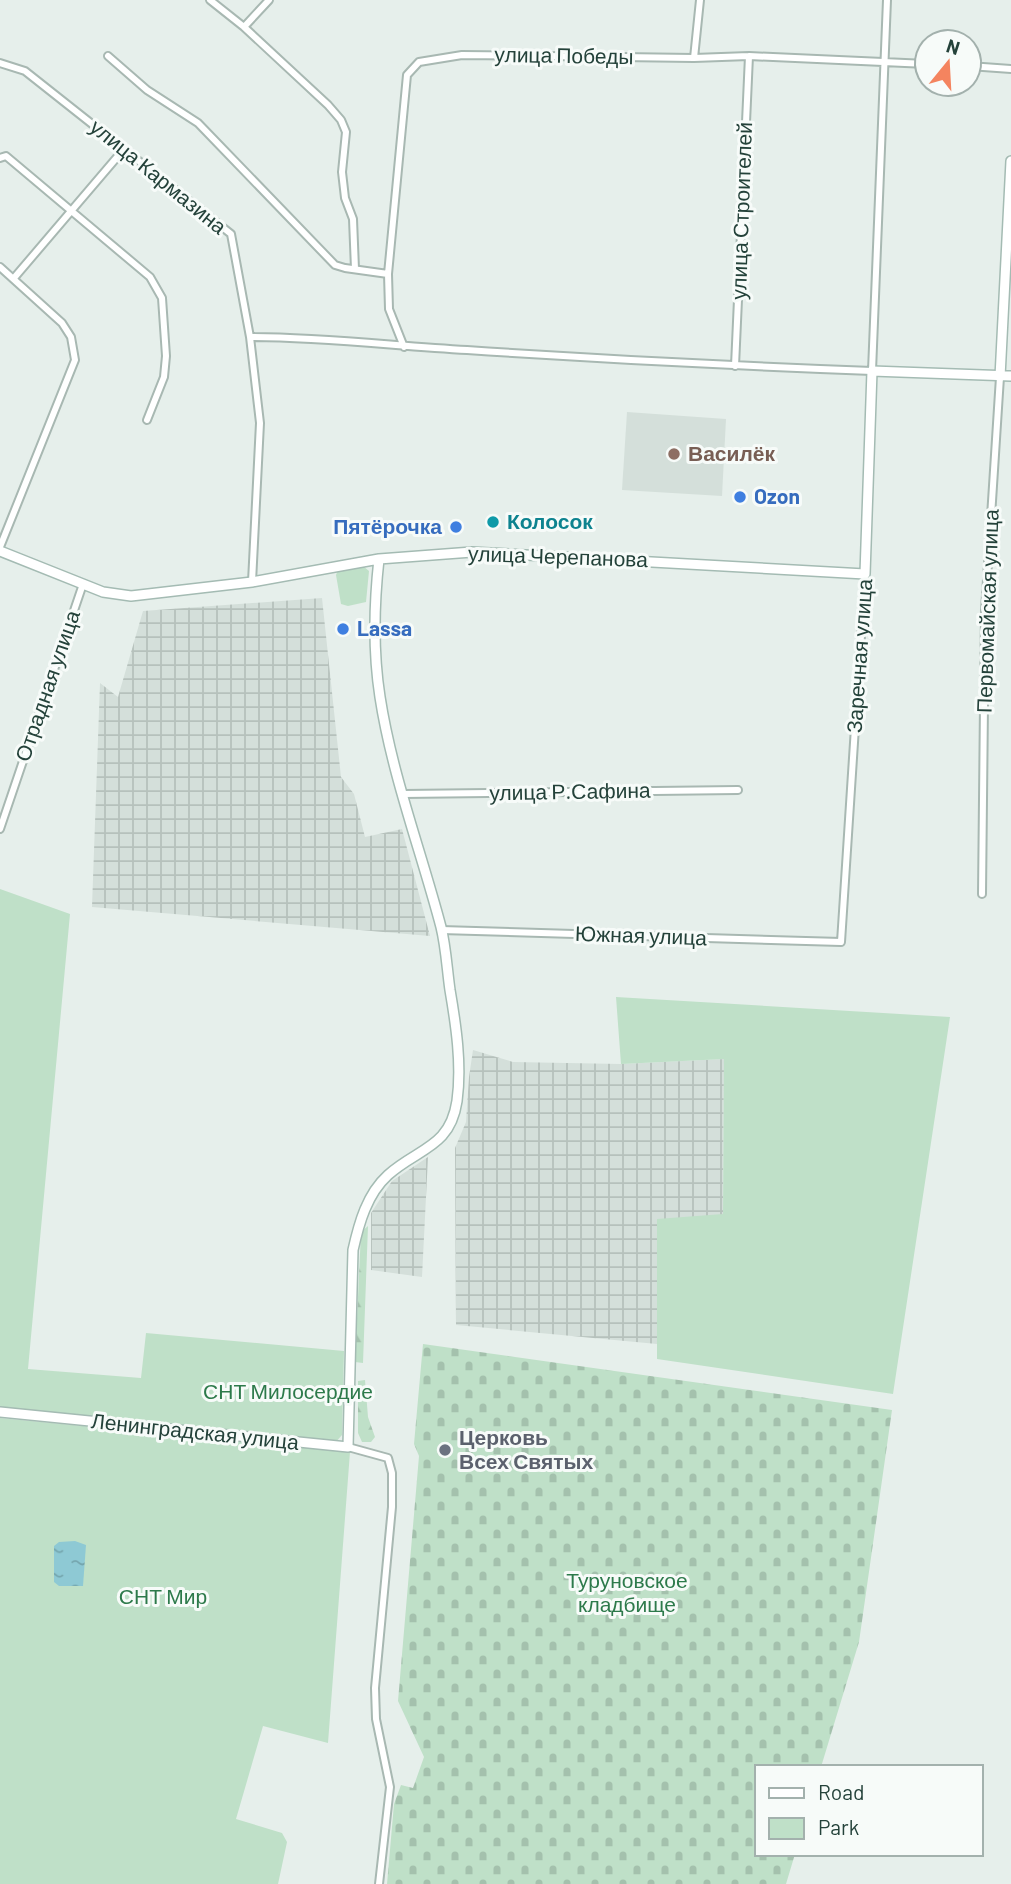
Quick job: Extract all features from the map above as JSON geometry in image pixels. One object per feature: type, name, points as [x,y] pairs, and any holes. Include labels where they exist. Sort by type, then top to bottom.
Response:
[{"type":"main road","name":"Первомайская улица","points":[[1000,377],[1011,161]]},
{"type":"main road","points":[[872,371],[1011,376]]},
{"type":"main road","name":"Заречная улица","points":[[865,574],[872,371]]},
{"type":"main road","name":"улица Черепанова","points":[[0,549],[103,592],[131,596],[252,582],[379,559],[472,552],[865,574]]},
{"type":"main road","points":[[348,1447],[353,1250],[358,1225],[376,1188],[389,1174],[445,1134],[455,1111],[458,1087],[454,1016],[442,930],[382,711],[376,666],[375,606],[379,559]]},
{"type":"main road","name":"Ленинградская улица","points":[[0,1412],[348,1447]]},
{"type":"street","points":[[210,0],[244,27],[341,120],[346,132],[342,172],[345,198],[354,219],[355,269]]},
{"type":"street","points":[[244,27],[269,0]]},
{"type":"street","points":[[694,58],[700,0]]},
{"type":"street","name":"Заречная улица","points":[[872,371],[887,0]]},
{"type":"street","name":"улица Победы","points":[[404,346],[389,309],[388,274],[407,75],[419,62],[462,55],[694,58],[748,56],[913,63]]},
{"type":"street","points":[[108,56],[147,90],[182,111],[204,129],[335,265],[388,274]]},
{"type":"street","name":"улица Строителей","points":[[735,366],[748,56]]},
{"type":"street","name":"улица Кармазина","points":[[0,63],[25,71],[232,234],[250,337]]},
{"type":"street","points":[[983,67],[1011,69]]},
{"type":"street","points":[[14,278],[124,149]]},
{"type":"street","points":[[0,159],[6,156],[150,277],[162,298],[166,356],[164,377],[147,420]]},
{"type":"street","points":[[0,267],[62,323],[71,337],[75,360],[0,549]]},
{"type":"street","points":[[252,582],[260,423],[250,337],[300,337],[735,366],[872,371]]},
{"type":"street","name":"Первомайская улица","points":[[982,894],[985,610],[1000,377]]},
{"type":"street","name":"Заречная улица","points":[[841,942],[865,574]]},
{"type":"street","name":"Отрадная улица","points":[[0,829],[83,584]]},
{"type":"street","name":"улица Р.Сафина","points":[[403,793],[738,790]]},
{"type":"street","name":"Южная улица","points":[[442,930],[841,942]]},
{"type":"street","name":"Ленинградская улица","points":[[348,1447],[388,1458],[392,1473],[388,1561],[375,1688],[376,1719],[390,1787],[379,1884]]},
{"type":"shaded area","name":"Василёк","points":[[627,412],[726,419],[722,496],[622,490]]},
{"type":"shaded area","points":[[322,598],[341,777],[354,794],[365,837],[402,829],[430,936],[92,907],[100,683],[118,697],[143,611]]},
{"type":"shaded area","points":[[473,1050],[513,1062],[621,1064],[724,1059],[723,1214],[659,1319],[657,1344],[456,1325],[455,1148],[466,1122]]},
{"type":"shaded area","points":[[428,1157],[422,1277],[371,1270],[371,1213],[392,1181]]},
{"type":"green space","points":[[363,566],[369,571],[366,602],[348,606],[341,604],[336,575],[338,570]]},
{"type":"green space","name":"СНТ Милосердие","points":[[0,889],[70,914],[28,1369],[141,1378],[146,1333],[344,1351],[342,1435],[335,1443],[0,1409]]},
{"type":"green space","points":[[616,997],[950,1017],[893,1394],[657,1359],[657,1219],[723,1214],[724,1059],[621,1064]]},
{"type":"green space","points":[[368,1226],[363,1363],[355,1362],[361,1232]]},
{"type":"green space","name":"Туруновское кладбище","points":[[423,1344],[892,1410],[859,1642],[822,1765],[755,1765],[755,1856],[794,1856],[786,1884],[387,1884],[394,1804],[401,1785],[413,1788],[424,1757],[398,1701],[419,1456],[414,1444]]},
{"type":"green space","points":[[365,1380],[368,1417],[375,1437],[371,1442],[362,1442],[358,1433],[358,1381]]},
{"type":"green space","name":"СНТ Мир","points":[[0,1418],[350,1452],[328,1743],[263,1726],[236,1819],[282,1833],[287,1842],[278,1884],[0,1884]]},
{"type":"water","points":[[75,1541],[86,1545],[83,1586],[59,1586],[54,1582],[54,1546],[59,1542]]},
{"type":"place","name":"Василёк","points":[[674,454]]},
{"type":"place","name":"Ozon","points":[[740,497]]},
{"type":"place","name":"Колосок","points":[[493,522]]},
{"type":"place","name":"Пятёрочка","points":[[456,527]]},
{"type":"place","name":"Lassa","points":[[343,629]]},
{"type":"place","name":"Церковь Всех Святых","points":[[445,1450]]}]
